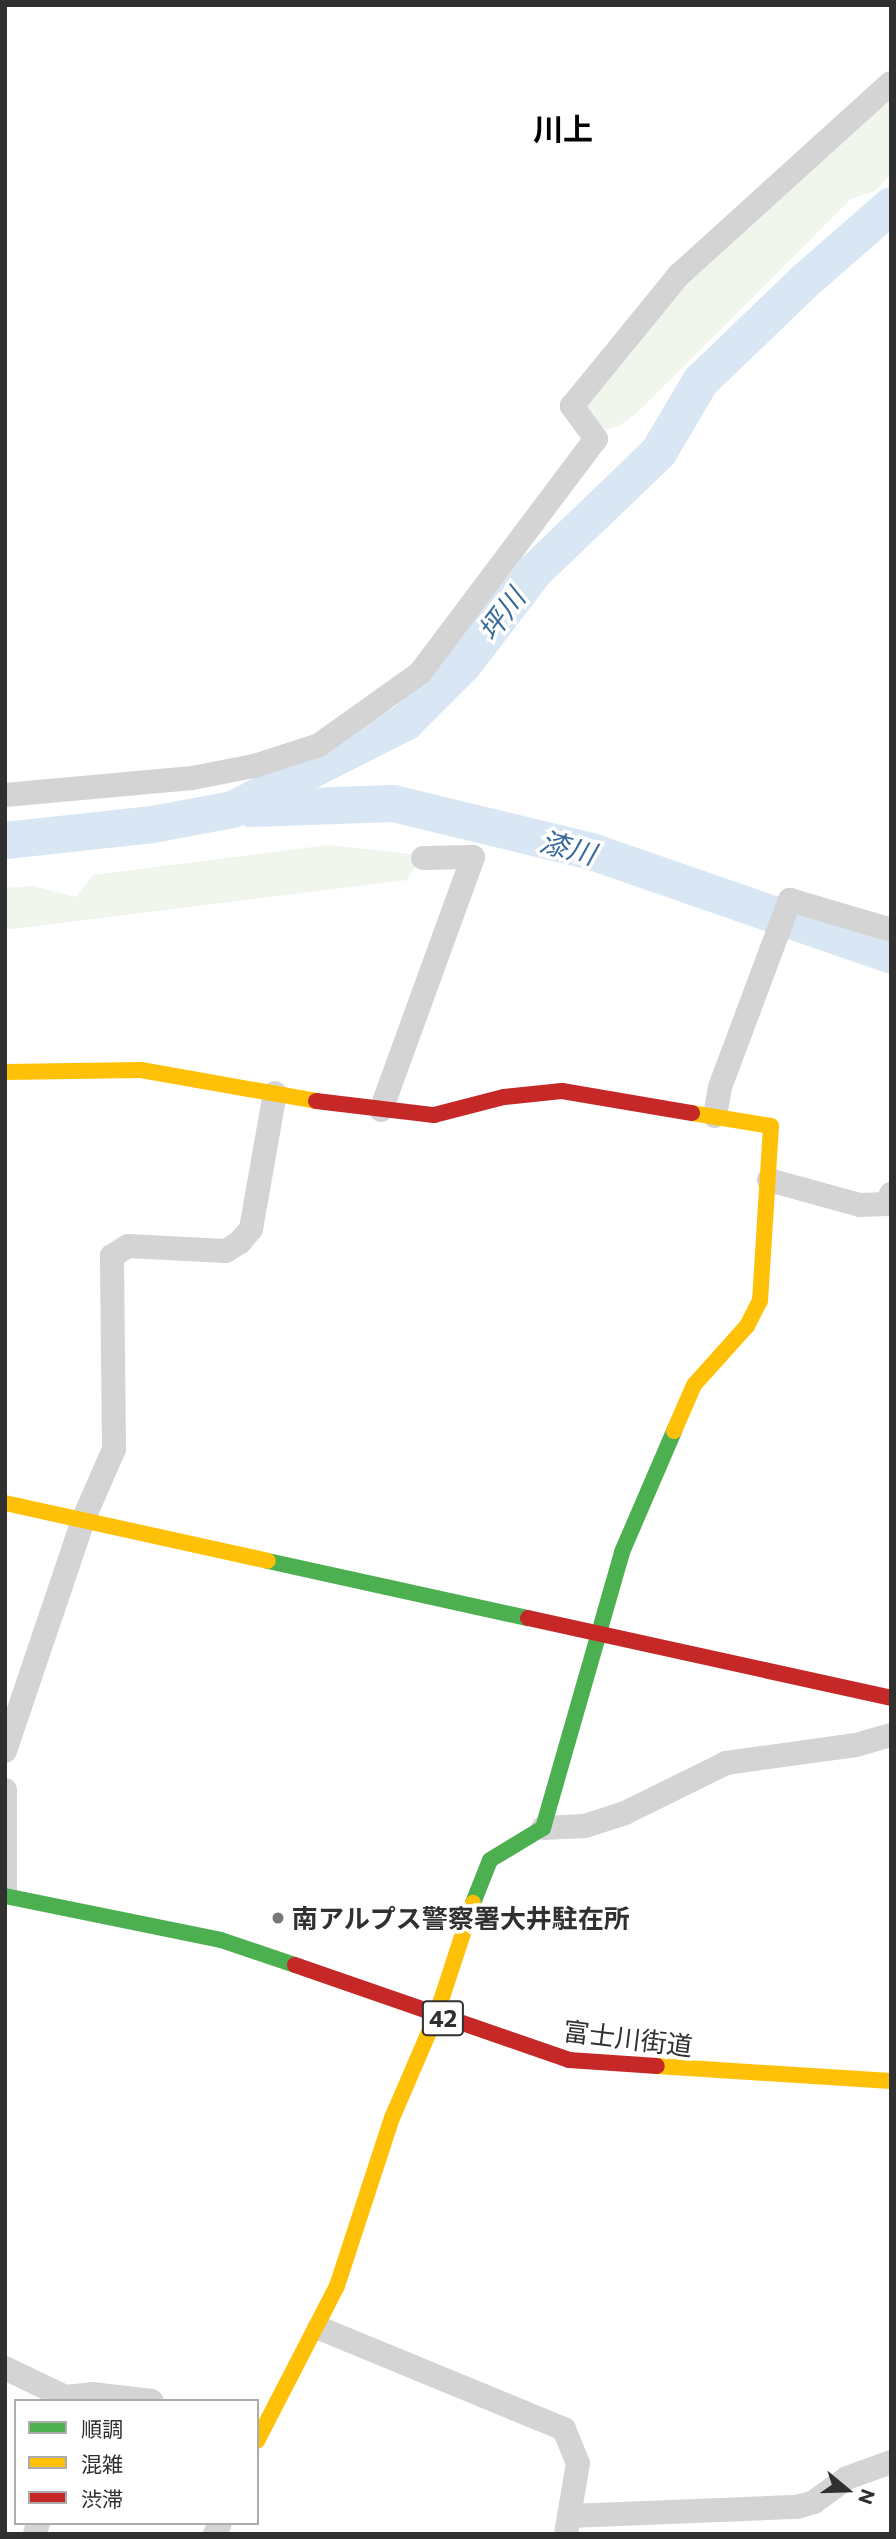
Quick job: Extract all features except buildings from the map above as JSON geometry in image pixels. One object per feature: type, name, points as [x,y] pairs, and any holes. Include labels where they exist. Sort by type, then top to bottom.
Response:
[{"type":"street","points":[[5,794],[192,778],[254,766],[319,745],[420,673],[596,439],[572,406],[679,275],[891,83]]},
{"type":"street","points":[[381,1110],[473,857],[422,859]]},
{"type":"street","points":[[715,1116],[720,1087],[790,900],[891,930]]},
{"type":"street","points":[[5,1072],[141,1069],[381,1110],[434,1115],[504,1097],[562,1091],[771,1126],[760,1301],[747,1326],[694,1385],[622,1552],[596,1632],[543,1828]]},
{"type":"street","points":[[5,1751],[83,1520],[114,1450],[112,1256],[128,1245],[226,1251],[240,1242],[251,1229],[275,1093]]},
{"type":"street","points":[[769,1180],[860,1205],[887,1204],[891,1194]]},
{"type":"street","points":[[5,1503],[891,1698]]},
{"type":"street","points":[[259,2437],[319,2328],[392,2118],[436,2016],[490,1860],[543,1828],[585,1826],[625,1813],[726,1763],[856,1745],[891,1735]]},
{"type":"street","points":[[5,1790],[5,1894]]},
{"type":"street","name":"富士川街道","points":[[5,1894],[221,1940],[569,2060],[891,2081]]},
{"type":"street","points":[[319,2328],[564,2429],[571,2438],[578,2463],[568,2525],[797,2507],[814,2502],[847,2478],[891,2462]]},
{"type":"street","points":[[5,2368],[74,2399]]},
{"type":"shaded area","points":[[891,90],[891,174],[875,191],[851,199],[638,412],[619,426],[603,430],[581,401],[684,276]]},
{"type":"shaded area","points":[[328,845],[411,854],[416,865],[407,880],[5,930],[5,888],[33,886],[76,897],[93,875]]},
{"type":"waterway","name":"坪川","points":[[5,840],[152,824],[232,809],[405,722],[463,664],[534,571],[658,452],[700,381],[805,280],[891,205]]},
{"type":"waterway","name":"漆川","points":[[250,808],[393,803],[591,851],[891,955]]},
{"type":"traffic: fast","points":[[473,1903],[490,1860],[543,1828],[622,1552],[674,1431]]},
{"type":"traffic: fast","points":[[268,1561],[528,1618]]},
{"type":"traffic: fast","points":[[5,1896],[221,1940],[295,1965]]},
{"type":"traffic: slow","points":[[5,1072],[141,1070],[316,1101]]},
{"type":"traffic: slow","points":[[674,1431],[694,1385],[747,1326],[760,1301],[771,1126],[692,1113]]},
{"type":"traffic: slow","points":[[5,1503],[268,1561]]},
{"type":"traffic: slow","points":[[259,2437],[337,2286],[392,2118],[436,2016],[473,1903]]},
{"type":"traffic: slow","points":[[657,2066],[891,2081]]},
{"type":"traffic: jam","points":[[316,1101],[434,1115],[504,1097],[562,1091],[692,1113]]},
{"type":"traffic: jam","points":[[528,1618],[891,1698]]},
{"type":"traffic: jam","points":[[295,1965],[569,2060],[657,2066]]},
{"type":"place","name":"南アルプス警察署大井駐在所","points":[[278,1918]]},
{"type":"district","name":"川上","points":[[563,128]]}]
